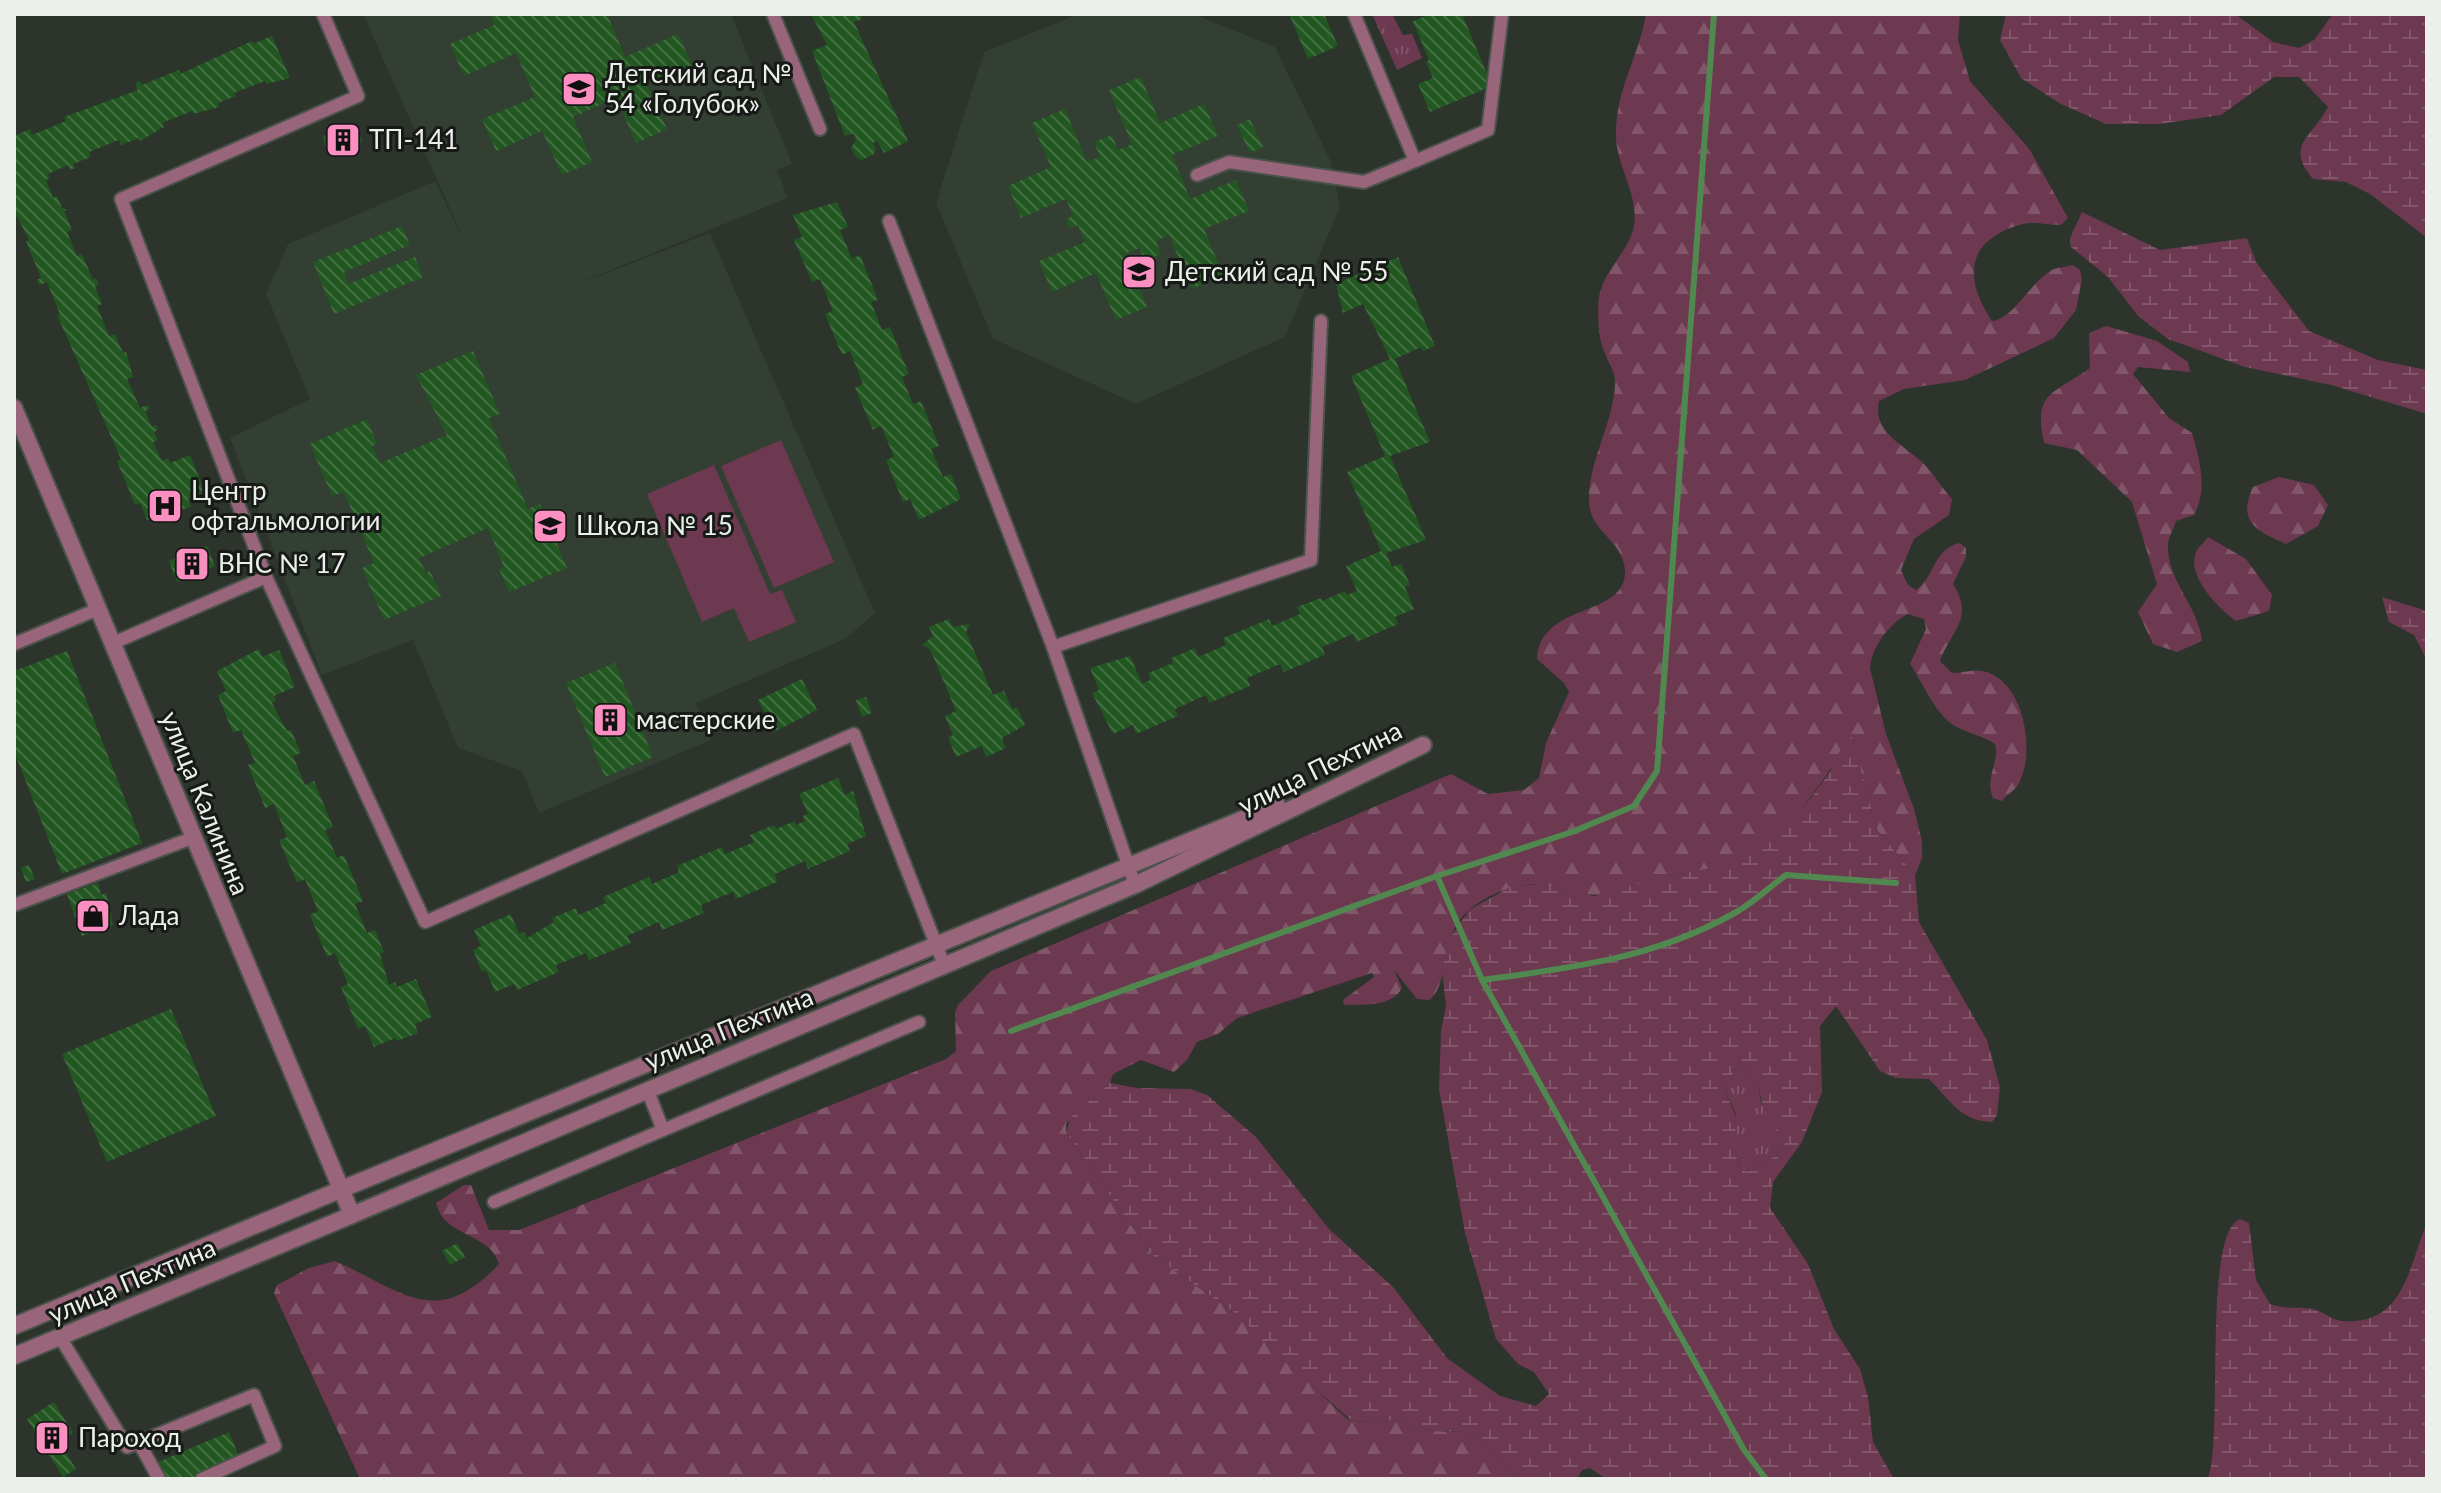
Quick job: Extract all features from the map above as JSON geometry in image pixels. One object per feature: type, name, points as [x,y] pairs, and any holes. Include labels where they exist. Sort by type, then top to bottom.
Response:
[{"type":"street","name":"улица Калинина","points":[[14,408],[352,1215]]},
{"type":"street","name":"улица Пехтина","points":[[14,1326],[1423,745],[1135,885],[14,1356]]},
{"type":"lane","points":[[323,14],[358,96],[121,199],[266,577],[425,922],[854,734],[944,965]]},
{"type":"lane","points":[[773,14],[820,129]]},
{"type":"lane","points":[[1354,14],[1415,161]]},
{"type":"lane","points":[[1197,175],[1229,162],[1364,182],[1488,130],[1502,14]]},
{"type":"lane","points":[[889,221],[1053,647],[1135,885]]},
{"type":"lane","points":[[1053,647],[1311,560],[1321,321]]},
{"type":"lane","points":[[113,643],[266,577]]},
{"type":"lane","points":[[14,644],[98,609]]},
{"type":"lane","points":[[14,905],[192,838]]},
{"type":"lane","points":[[494,1202],[919,1022]]},
{"type":"lane","points":[[647,1089],[663,1130]]},
{"type":"lane","points":[[60,1337],[127,1447],[254,1395],[275,1446],[202,1479]]},
{"type":"lane","points":[[138,1441],[159,1479]]},
{"type":"shaded area","name":"Школа № 15","points":[[363,14],[731,14],[792,164],[777,170],[788,198],[562,290],[710,233],[875,613],[845,639],[696,703],[711,740],[539,813],[522,771],[458,748],[413,640],[322,675],[230,438],[310,399],[266,294],[288,244],[435,181],[467,247]]},
{"type":"shaded area","name":"Детский сад № 55","points":[[1079,14],[1193,14],[1275,47],[1330,160],[1340,207],[1285,337],[1136,404],[993,339],[936,203],[984,52]]},
{"type":"green space","points":[[1392,14],[1403,35],[1412,34],[1422,58],[1397,70],[1373,16]]},
{"type":"green space","points":[[1646,14],[1960,14],[1958,40],[1970,81],[2030,150],[2068,218],[2061,225],[2027,223],[2004,231],[1990,239],[1975,261],[1976,289],[1992,321],[2008,314],[2038,281],[2054,269],[2073,265],[2080,270],[2082,279],[2076,310],[2054,338],[1965,380],[1904,389],[1879,401],[1878,412],[1885,430],[1924,464],[1952,499],[1949,515],[1914,539],[1901,570],[1908,585],[1916,590],[1944,551],[1960,543],[1966,548],[1966,557],[1953,584],[1962,606],[1959,624],[1940,661],[1952,673],[1983,671],[1997,677],[2008,688],[2023,718],[2026,736],[2024,769],[2019,783],[2002,801],[1993,798],[1990,784],[1996,758],[1995,744],[1955,726],[1935,706],[1910,664],[1926,629],[1924,619],[1908,614],[1883,636],[1870,668],[1886,734],[1914,809],[1922,841],[1922,858],[1915,875],[1877,830],[1852,738],[1801,810],[1786,826],[1752,854],[1732,864],[1597,895],[1535,884],[1505,890],[1477,903],[1460,920],[1453,932],[1441,981],[1430,1000],[1417,999],[1394,970],[1402,988],[1384,1002],[1344,1005],[1343,1000],[1374,977],[1372,973],[1237,1018],[1218,1034],[1197,1042],[1187,1060],[1174,1072],[1141,1060],[1113,1074],[1110,1083],[1066,1124],[1066,1132],[1152,1255],[1238,1315],[1346,1418],[1353,1422],[1398,1420],[1432,1431],[1466,1432],[1488,1447],[1520,1479],[360,1479],[274,1293],[277,1285],[309,1268],[335,1261],[419,1299],[437,1300],[456,1296],[477,1284],[499,1264],[486,1246],[448,1223],[436,1203],[464,1185],[471,1185],[489,1230],[519,1230],[946,1059],[956,1051],[955,1013],[958,1005],[991,971],[1451,774],[1488,794],[1524,790],[1539,778],[1546,743],[1569,692],[1564,683],[1537,659],[1542,641],[1552,628],[1566,619],[1612,597],[1621,587],[1625,572],[1620,553],[1591,514],[1589,489],[1610,415],[1615,385],[1613,371],[1600,339],[1599,297],[1606,278],[1631,235],[1635,214],[1617,148],[1617,120]]},
{"type":"green space","points":[[2006,14],[2235,14],[2273,42],[2299,48],[2314,40],[2333,14],[2427,14],[2427,238],[2370,194],[2346,182],[2313,179],[2301,158],[2301,149],[2328,107],[2299,77],[2274,77],[2221,115],[2159,124],[2106,124],[2059,103],[2021,78],[2000,40]]},
{"type":"green space","points":[[2082,212],[2160,250],[2247,238],[2256,262],[2309,331],[2378,360],[2427,370],[2427,414],[2331,385],[2245,367],[2168,339],[2138,316],[2108,277],[2071,247],[2070,238]]},
{"type":"green space","points":[[2106,326],[2157,341],[2188,362],[2190,372],[2138,367],[2133,374],[2169,418],[2192,433],[2200,464],[2202,485],[2198,505],[2194,515],[2176,521],[2168,545],[2172,570],[2195,617],[2202,641],[2177,652],[2153,644],[2138,612],[2157,584],[2132,502],[2077,450],[2044,443],[2041,414],[2044,404],[2056,390],[2090,368],[2089,333]]},
{"type":"green space","points":[[781,440],[834,562],[774,588],[721,466]]},
{"type":"green space","points":[[714,465],[770,594],[782,590],[796,622],[749,642],[734,608],[702,622],[647,494]]},
{"type":"green space","points":[[2279,477],[2314,485],[2328,505],[2318,526],[2286,544],[2252,524],[2247,509],[2253,487]]},
{"type":"green space","points":[[2208,537],[2246,559],[2272,595],[2269,611],[2236,621],[2213,600],[2200,581],[2194,561],[2197,550]]},
{"type":"green space","points":[[2382,597],[2427,611],[2427,660],[2414,635],[2389,622]]},
{"type":"green space","points":[[1852,737],[1877,830],[1915,875],[1919,922],[1987,1040],[2000,1087],[1997,1115],[1992,1122],[1972,1118],[1956,1108],[1929,1079],[1896,1078],[1880,1071],[1836,1006],[1820,1026],[1822,1092],[1802,1142],[1773,1182],[1770,1208],[1808,1264],[1834,1329],[1860,1369],[1868,1397],[1873,1442],[1894,1479],[1606,1479],[1590,1468],[1582,1470],[1577,1479],[1520,1479],[1488,1447],[1466,1432],[1432,1431],[1398,1420],[1353,1422],[1275,1353],[1238,1315],[1152,1255],[1066,1132],[1071,1117],[1110,1083],[1137,1088],[1191,1089],[1207,1095],[1256,1137],[1329,1229],[1393,1287],[1447,1358],[1500,1396],[1536,1406],[1549,1394],[1534,1372],[1518,1364],[1496,1339],[1465,1233],[1439,1089],[1441,1031],[1446,1006],[1442,970],[1450,938],[1469,910],[1512,886],[1541,884],[1594,896],[1663,877],[1732,864],[1783,828],[1810,799],[1830,772],[1844,742]],"holes":[[[1740,1062],[1758,1086],[1764,1110],[1785,1144],[1774,1157],[1748,1172],[1740,1167],[1737,1159],[1734,1143],[1737,1119],[1724,1089]]]},
{"type":"green space","points":[[1740,1062],[1758,1086],[1761,1102],[1785,1144],[1774,1157],[1748,1172],[1740,1167],[1732,1141],[1736,1114],[1724,1089]]},
{"type":"green space","points":[[2240,1219],[2249,1223],[2256,1280],[2270,1304],[2313,1309],[2342,1321],[2363,1320],[2379,1314],[2391,1304],[2401,1291],[2427,1223],[2427,1479],[2208,1479],[2212,1456],[2221,1260],[2228,1233]]},
{"type":"building","points":[[490,14],[607,14],[625,57],[678,34],[692,65],[647,85],[667,129],[636,143],[616,98],[573,117],[592,162],[562,175],[542,131],[496,151],[482,119],[535,97],[516,53],[464,76],[450,44],[494,25]]},
{"type":"building","points":[[811,14],[860,14],[862,19],[854,22],[908,141],[884,153],[877,141],[873,143],[876,149],[873,155],[861,160],[856,157],[851,148],[856,139],[854,134],[845,136],[812,51],[827,45]]},
{"type":"building","points":[[1289,14],[1324,14],[1338,46],[1308,59]]},
{"type":"building","points":[[1431,14],[1462,14],[1492,86],[1430,112],[1418,84],[1433,78],[1413,21]]},
{"type":"building","points":[[272,36],[290,78],[266,84],[265,81],[234,93],[236,96],[218,103],[219,107],[193,114],[192,111],[162,123],[164,127],[140,141],[139,138],[121,145],[119,140],[89,152],[91,157],[73,164],[75,168],[70,170],[68,165],[48,174],[50,178],[46,180],[53,198],[57,196],[62,208],[67,210],[64,211],[72,230],[67,232],[77,256],[82,254],[93,280],[96,278],[99,285],[95,286],[102,304],[97,306],[109,336],[115,334],[123,353],[126,352],[133,377],[127,379],[140,408],[148,405],[150,409],[145,411],[152,427],[156,425],[158,430],[154,432],[158,440],[153,442],[162,461],[168,458],[170,463],[190,455],[205,492],[188,499],[191,507],[147,520],[140,503],[135,505],[117,461],[121,459],[57,315],[60,314],[47,282],[39,285],[37,280],[41,278],[26,241],[29,240],[14,210],[14,136],[30,129],[32,135],[66,121],[64,117],[138,90],[135,83],[140,81],[142,85],[179,70],[180,74],[252,41],[253,44]]},
{"type":"building","points":[[1141,77],[1160,123],[1204,104],[1218,136],[1172,155],[1190,199],[1236,180],[1249,211],[1204,229],[1223,275],[1192,289],[1169,235],[1156,241],[1161,254],[1145,261],[1139,248],[1125,254],[1147,307],[1116,320],[1096,273],[1052,292],[1039,261],[1085,242],[1078,225],[1070,228],[1066,219],[1073,216],[1066,199],[1021,218],[1008,186],[1051,167],[1032,123],[1065,109],[1087,162],[1100,157],[1094,142],[1112,135],[1118,150],[1132,144],[1109,90]]},
{"type":"building","points":[[1250,119],[1263,147],[1250,153],[1237,125]]},
{"type":"building","name":"ТП-141","points":[[355,123],[363,142],[330,156],[322,137]]},
{"type":"building","points":[[837,202],[848,227],[840,230],[852,259],[860,255],[878,300],[871,302],[882,330],[890,327],[909,374],[902,377],[913,404],[921,401],[939,446],[931,449],[943,477],[951,474],[961,499],[919,520],[910,499],[903,502],[886,460],[894,457],[881,426],[873,430],[855,388],[863,384],[850,351],[842,355],[825,314],[833,311],[820,279],[812,282],[794,240],[802,237],[793,215]]},
{"type":"building","points":[[402,226],[410,245],[344,272],[348,284],[415,257],[423,277],[334,314],[313,262]]},
{"type":"building","points":[[1398,257],[1435,346],[1423,351],[1421,347],[1395,359],[1430,442],[1390,456],[1426,540],[1386,553],[1392,567],[1401,564],[1410,585],[1405,587],[1414,609],[1395,617],[1398,624],[1357,642],[1353,634],[1322,647],[1325,655],[1284,672],[1280,664],[1247,678],[1250,686],[1209,703],[1206,695],[1175,709],[1178,716],[1136,734],[1133,725],[1113,734],[1092,693],[1099,690],[1090,668],[1130,656],[1142,683],[1151,680],[1148,673],[1173,663],[1171,658],[1195,648],[1198,657],[1226,645],[1223,638],[1269,619],[1272,626],[1300,614],[1297,607],[1345,591],[1347,595],[1357,591],[1346,566],[1381,551],[1347,472],[1385,456],[1351,376],[1390,359],[1363,304],[1343,313],[1336,284]]},
{"type":"building","points":[[473,351],[500,414],[489,418],[528,509],[540,504],[567,568],[509,592],[499,569],[504,567],[488,528],[419,558],[426,573],[430,571],[441,596],[384,620],[362,568],[374,563],[344,492],[332,496],[310,444],[367,419],[377,444],[372,446],[380,463],[447,435],[416,375]]},
{"type":"building","name":"ВНС № 17","points":[[207,546],[215,566],[177,582],[169,561]]},
{"type":"building","points":[[949,619],[953,627],[970,624],[966,632],[993,695],[1004,691],[1012,709],[1017,707],[1025,725],[1002,738],[1006,748],[986,757],[982,746],[956,757],[948,737],[953,735],[945,716],[956,711],[930,649],[922,645],[933,636],[929,627]]},
{"type":"building","points":[[259,649],[262,657],[279,650],[295,687],[274,696],[276,701],[272,703],[287,731],[291,730],[301,753],[293,756],[305,785],[314,781],[333,827],[325,830],[337,858],[344,855],[363,901],[355,904],[367,933],[375,930],[384,952],[380,954],[389,985],[395,982],[397,987],[416,979],[432,1017],[415,1024],[418,1033],[374,1047],[365,1026],[358,1029],[341,987],[348,984],[335,953],[327,957],[310,915],[318,911],[305,879],[297,883],[279,840],[287,837],[274,804],[265,808],[248,765],[255,763],[241,730],[233,733],[218,695],[226,691],[217,671]]},
{"type":"building","points":[[67,651],[142,843],[62,874],[14,751],[14,671]]},
{"type":"building","name":"мастерские","points":[[615,663],[653,757],[605,777],[566,683]]},
{"type":"building","points":[[802,679],[817,710],[774,732],[758,700]]},
{"type":"building","points":[[866,697],[872,713],[862,717],[856,700]]},
{"type":"building","points":[[838,778],[845,795],[853,791],[866,836],[847,844],[850,851],[808,869],[805,861],[775,874],[777,882],[736,899],[733,892],[701,905],[704,913],[662,930],[659,922],[627,936],[631,943],[589,960],[586,953],[556,965],[559,972],[517,990],[514,984],[495,992],[486,970],[482,972],[473,950],[481,946],[474,930],[511,914],[519,934],[524,932],[527,938],[554,922],[552,918],[576,908],[578,915],[606,903],[603,897],[649,877],[652,884],[679,872],[677,866],[722,847],[725,854],[754,842],[750,835],[774,825],[776,829],[795,821],[796,825],[805,821],[803,816],[808,814],[799,794]]},
{"type":"building","points":[[29,865],[35,879],[26,882],[21,868]]},
{"type":"building","name":"Лада","points":[[98,883],[101,895],[106,893],[113,925],[82,936],[67,894]]},
{"type":"building","points":[[171,1009],[216,1116],[107,1162],[62,1054]]},
{"type":"building","points":[[457,1243],[465,1257],[450,1265],[442,1251]]},
{"type":"building","name":"Пароход","points":[[54,1402],[73,1433],[59,1442],[76,1469],[63,1477],[27,1419]]},
{"type":"building","points":[[229,1432],[240,1459],[193,1479],[166,1479],[158,1462]]},
{"type":"waterway","points":[[1011,1031],[1437,876],[1572,832],[1634,806],[1657,771],[1714,14]]},
{"type":"waterway","points":[[1437,876],[1482,980],[1610,960],[1671,942],[1738,911],[1786,875],[1896,883]]},
{"type":"waterway","points":[[1482,980],[1744,1450],[1766,1479]]},
{"type":"place","name":"Детский сад № 54 «Голубок»","points":[[579,89]]},
{"type":"place","name":"ТП-141","points":[[343,140]]},
{"type":"place","name":"Детский сад № 55","points":[[1139,272]]},
{"type":"place","name":"Центр офтальмологии","points":[[165,506]]},
{"type":"place","name":"Школа № 15","points":[[550,526]]},
{"type":"place","name":"ВНС № 17","points":[[192,564]]},
{"type":"place","name":"мастерские","points":[[610,720]]},
{"type":"place","name":"Лада","points":[[93,916]]},
{"type":"place","name":"Пароход","points":[[52,1438]]}]
